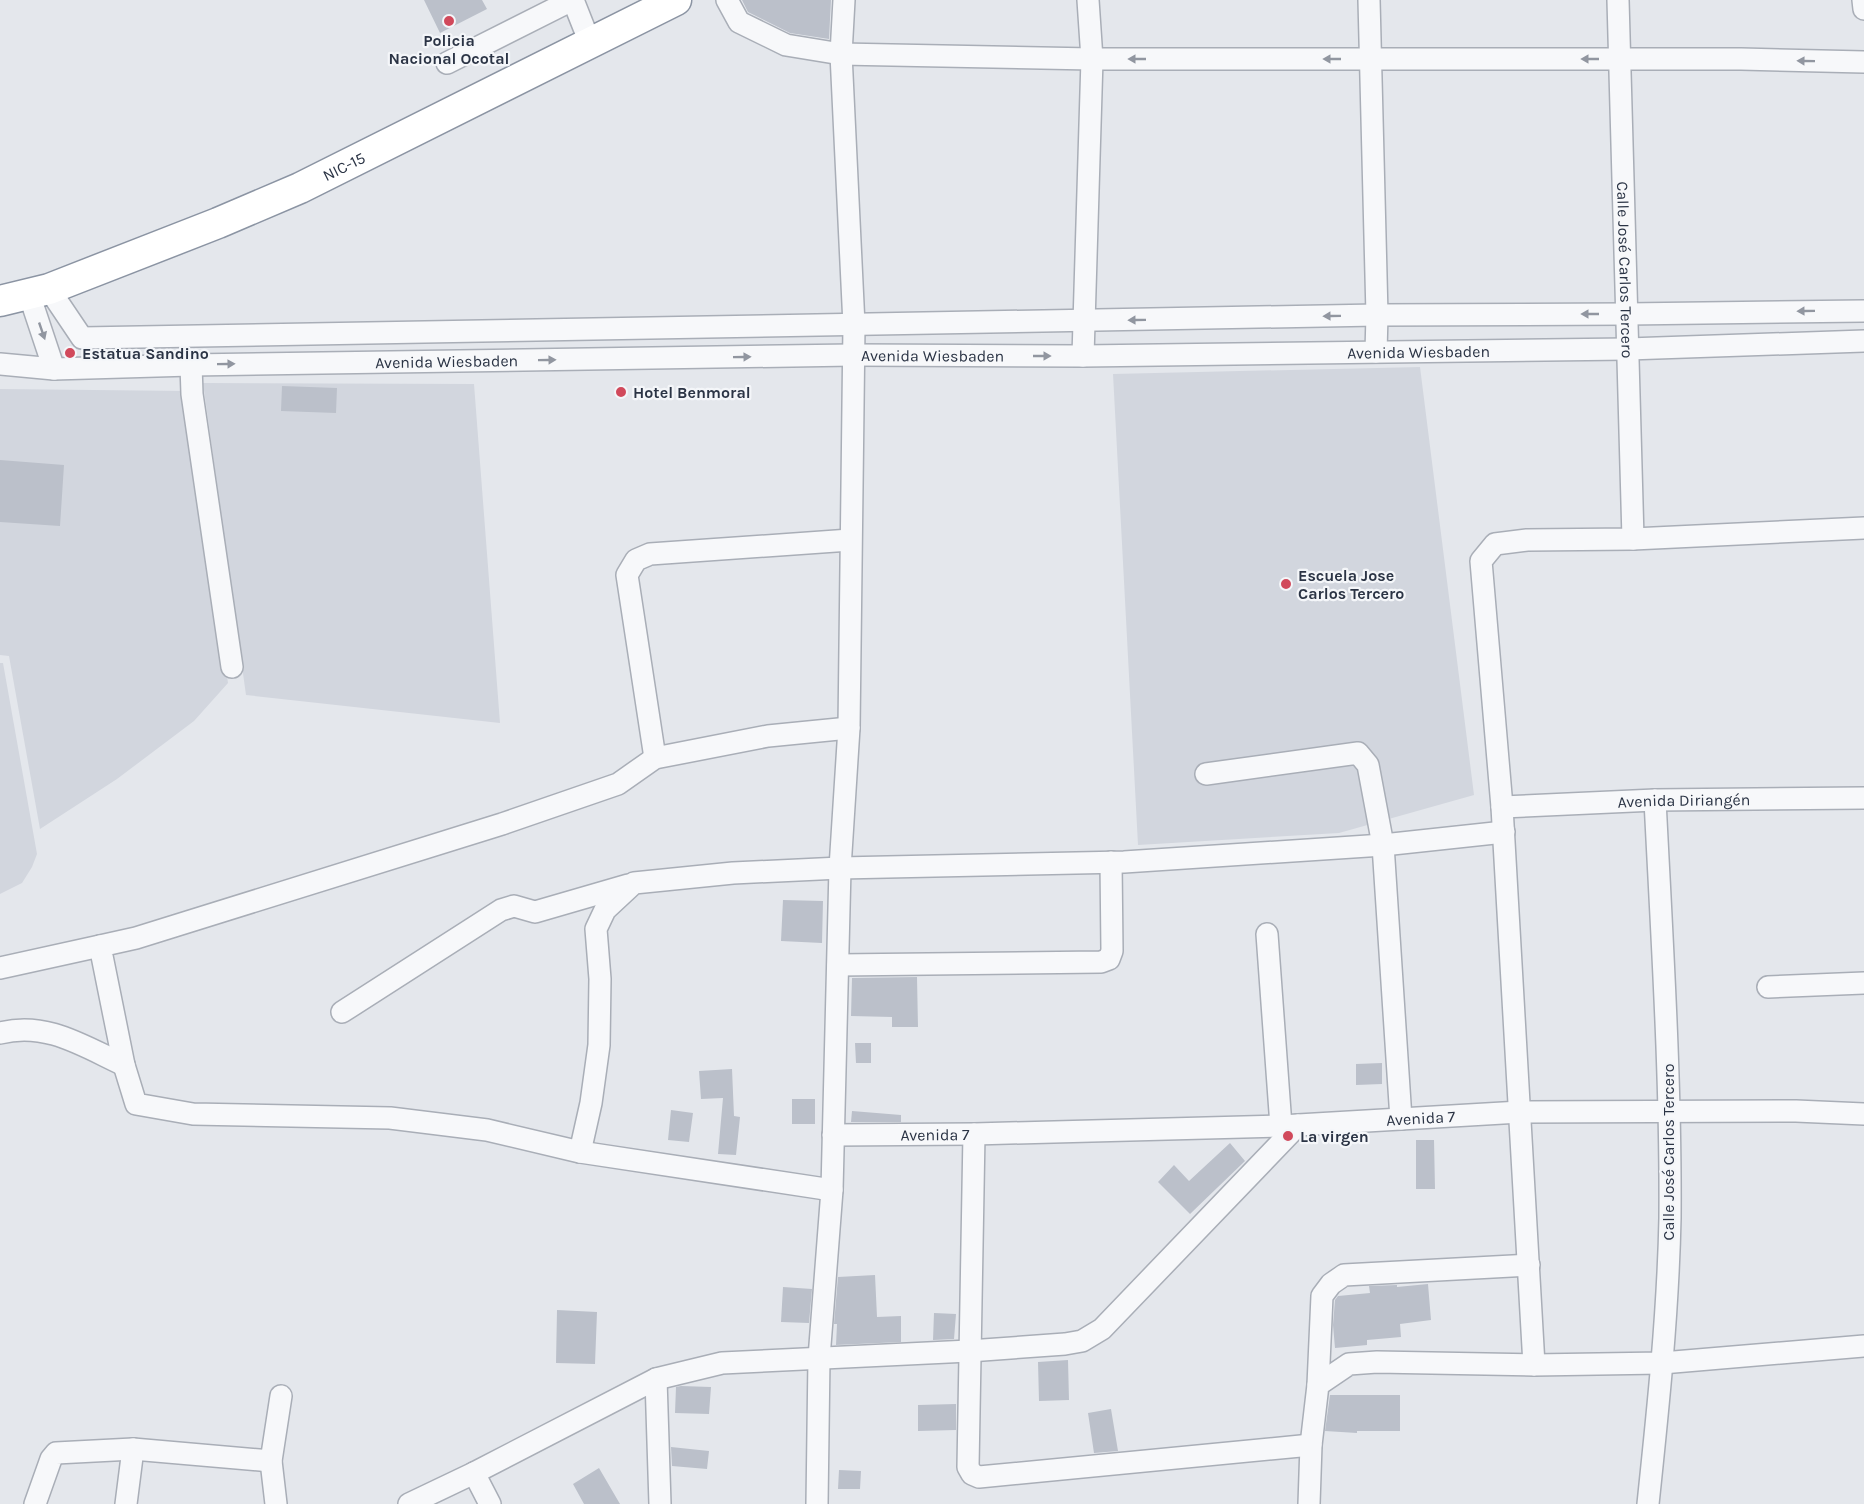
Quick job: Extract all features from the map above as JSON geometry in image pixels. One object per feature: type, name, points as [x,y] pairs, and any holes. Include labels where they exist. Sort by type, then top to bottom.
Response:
[{"type":"highway","name":"NIC-15","points":[[0,301],[39,291],[218,223],[300,188],[676,0]]},
{"type":"street","points":[[447,63],[572,0],[590,44]]},
{"type":"street","points":[[728,0],[739,22],[786,45],[842,54],[1092,59],[1620,59],[1864,62]]},
{"type":"street","points":[[817,1504],[819,1358],[832,1190],[840,868],[849,728],[854,325],[842,54],[844,0]]},
{"type":"street","points":[[1083,356],[1092,59],[1088,0]]},
{"type":"street","points":[[1369,0],[1376,352]]},
{"type":"street","name":"Calle José Carlos Tercero","points":[[1618,0],[1634,539]]},
{"type":"street","points":[[1863,0],[1864,9]]},
{"type":"street","points":[[39,291],[82,338],[95,367]]},
{"type":"street","points":[[39,291],[54,369]]},
{"type":"street","name":"Avenida Wiesbaden","points":[[82,338],[1377,315],[1864,311]]},
{"type":"street","name":"Avenida Wiesbaden","points":[[0,364],[54,369],[853,355],[1083,356],[1628,349],[1864,341]]},
{"type":"street","points":[[191,365],[192,394],[232,667]]},
{"type":"street","points":[[1534,1365],[1503,807],[1481,561],[1495,544],[1527,540],[1634,539],[1864,528]]},
{"type":"street","points":[[655,758],[627,575],[636,560],[650,554],[850,540]]},
{"type":"street","points":[[0,968],[135,938],[502,825],[618,784],[655,758],[768,736],[849,728]]},
{"type":"street","points":[[1206,774],[1358,753],[1368,765],[1383,844],[1401,1119]]},
{"type":"street","name":"Avenida Diriangén","points":[[1503,807],[1655,800],[1864,798]]},
{"type":"street","name":"Calle José Carlos Tercero","points":[[1648,1504],[1662,1363],[1670,1221],[1670,1111],[1655,800]]},
{"type":"street","points":[[342,1012],[501,910],[514,906],[535,912],[634,883],[733,873],[840,868],[1112,862],[1383,844],[1504,832]]},
{"type":"street","points":[[838,965],[1101,962],[1109,959],[1112,951],[1112,862]]},
{"type":"street","points":[[580,1152],[591,1103],[599,1045],[600,979],[596,929],[605,910],[634,883]]},
{"type":"street","points":[[409,1504],[656,1379],[722,1363],[1065,1344],[1082,1341],[1102,1329],[1289,1125],[1267,934]]},
{"type":"street","points":[[100,946],[124,1065],[136,1104],[193,1114],[390,1118],[487,1130],[580,1152],[832,1190]]},
{"type":"street","points":[[1768,987],[1864,983]]},
{"type":"street","points":[[0,1032],[29,1028],[50,1032],[124,1065]]},
{"type":"street","name":"Avenida 7","points":[[833,1135],[974,1134],[1289,1125],[1520,1112],[1796,1111],[1864,1114]]},
{"type":"street","points":[[974,1134],[968,1467],[972,1474],[979,1477],[1311,1445]]},
{"type":"street","points":[[1309,1504],[1322,1296],[1330,1284],[1344,1275],[1529,1265]]},
{"type":"street","points":[[1318,1385],[1350,1364],[1377,1362],[1534,1365],[1662,1363],[1864,1346]]},
{"type":"street","points":[[656,1379],[658,1503]]},
{"type":"street","points":[[276,1504],[271,1461],[281,1396]]},
{"type":"street","points":[[35,1504],[51,1459],[56,1453],[133,1449],[271,1461]]},
{"type":"street","points":[[126,1504],[133,1449]]},
{"type":"street","points":[[474,1473],[490,1504]]},
{"type":"shaded area","name":"Escuela Jose Carlos Tercero","points":[[1420,367],[1474,795],[1339,833],[1138,845],[1113,374]]},
{"type":"shaded area","points":[[203,383],[474,384],[500,723],[246,695]]},
{"type":"shaded area","points":[[0,389],[187,391],[228,683],[194,721],[117,779],[40,829],[9,656],[0,655]]},
{"type":"shaded area","points":[[0,663],[3,663],[37,854],[22,883],[0,894]]},
{"type":"building","name":"Policia Nacional Ocotal","points":[[424,0],[482,0],[487,9],[440,33]]},
{"type":"building","points":[[742,0],[831,0],[829,39],[790,33],[748,12]]},
{"type":"building","points":[[282,386],[337,388],[336,413],[281,411]]},
{"type":"building","points":[[0,460],[64,465],[60,526],[0,522]]},
{"type":"building","points":[[783,900],[823,901],[822,943],[781,941]]},
{"type":"building","points":[[917,977],[918,1027],[892,1027],[892,1017],[851,1016],[852,978]]},
{"type":"building","points":[[855,1043],[871,1043],[871,1063],[856,1063]]},
{"type":"building","points":[[1382,1063],[1382,1084],[1356,1085],[1356,1064]]},
{"type":"building","points":[[732,1069],[734,1116],[740,1117],[736,1155],[718,1154],[723,1098],[701,1099],[699,1071]]},
{"type":"building","points":[[792,1099],[815,1099],[815,1124],[792,1124]]},
{"type":"building","points":[[671,1110],[693,1113],[689,1142],[668,1140]]},
{"type":"building","points":[[852,1111],[901,1115],[901,1122],[851,1122]]},
{"type":"building","points":[[1416,1140],[1434,1140],[1435,1189],[1416,1189]]},
{"type":"building","points":[[1230,1143],[1245,1161],[1190,1214],[1158,1182],[1174,1165],[1189,1181]]},
{"type":"building","points":[[875,1275],[877,1317],[901,1316],[901,1342],[836,1345],[837,1324],[834,1324],[838,1277]]},
{"type":"building","points":[[1428,1284],[1431,1320],[1400,1324],[1401,1337],[1367,1340],[1367,1345],[1335,1348],[1333,1325],[1335,1300],[1338,1296],[1370,1293],[1369,1286],[1397,1285],[1397,1287]]},
{"type":"building","points":[[783,1287],[812,1289],[809,1323],[781,1322]]},
{"type":"building","points":[[557,1310],[597,1312],[595,1364],[556,1363]]},
{"type":"building","points":[[934,1313],[956,1314],[954,1339],[933,1340]]},
{"type":"building","points":[[1068,1360],[1069,1400],[1039,1401],[1038,1362]]},
{"type":"building","points":[[676,1387],[711,1387],[709,1414],[675,1413]]},
{"type":"building","points":[[1330,1395],[1400,1395],[1400,1431],[1357,1431],[1357,1433],[1325,1431]]},
{"type":"building","points":[[956,1404],[956,1430],[918,1431],[918,1405]]},
{"type":"building","points":[[1111,1409],[1118,1451],[1094,1453],[1088,1413]]},
{"type":"building","points":[[671,1447],[709,1451],[707,1469],[672,1466]]},
{"type":"building","points":[[599,1468],[620,1504],[584,1504],[573,1484]]},
{"type":"building","points":[[839,1470],[861,1471],[860,1489],[838,1489]]},
{"type":"place","name":"Policia Nacional Ocotal","points":[[449,21]]},
{"type":"place","name":"Estatua Sandino","points":[[70,353]]},
{"type":"place","name":"Hotel Benmoral","points":[[621,392]]},
{"type":"place","name":"Escuela Jose Carlos Tercero","points":[[1286,584]]},
{"type":"place","name":"La virgen","points":[[1288,1136]]}]
